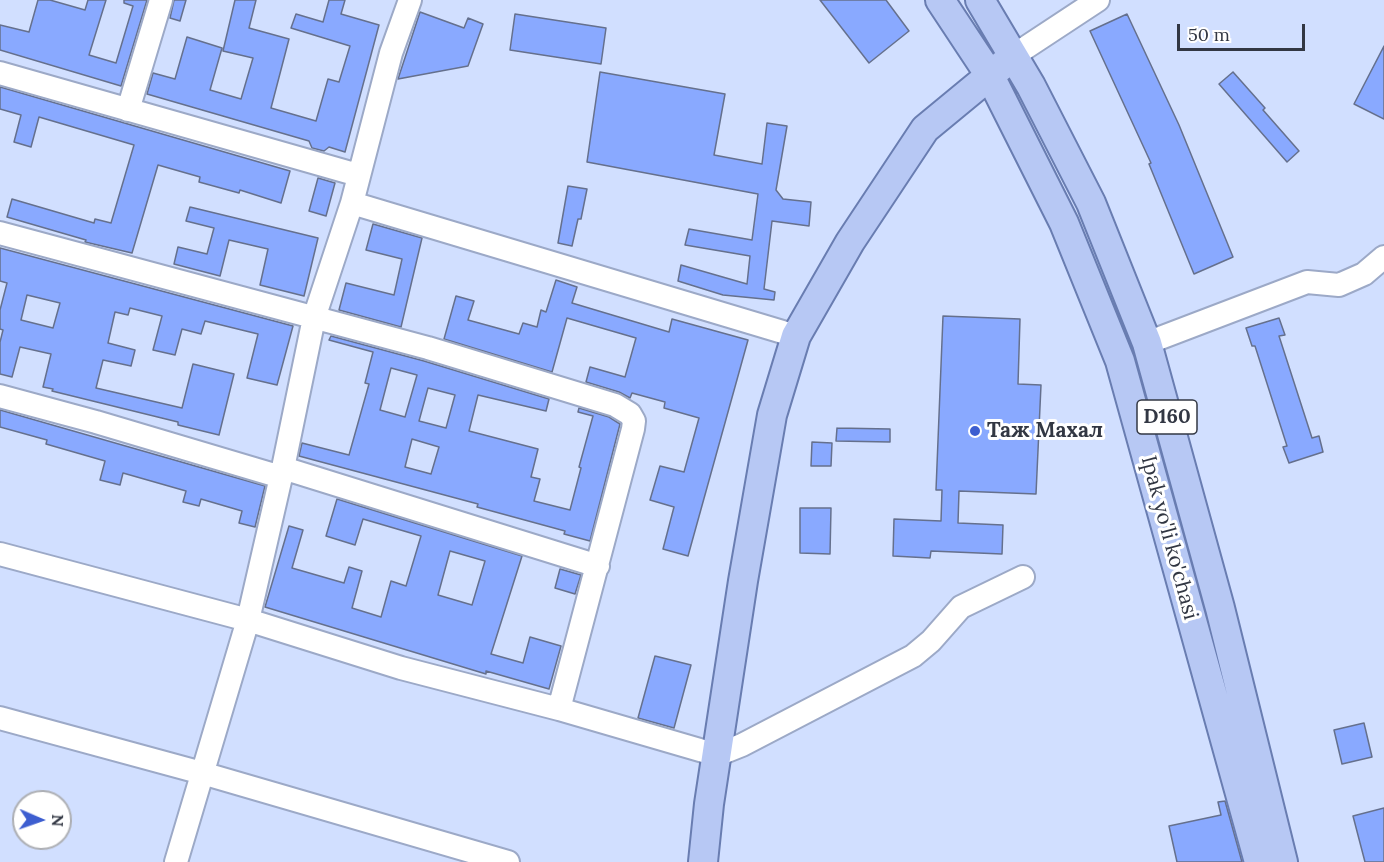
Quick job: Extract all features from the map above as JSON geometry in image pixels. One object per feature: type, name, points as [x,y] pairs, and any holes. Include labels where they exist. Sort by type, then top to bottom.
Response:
[{"type":"main road","name":"Ipak yo'li ko'chasi","points":[[940,0],[989,74],[1064,223],[1120,361],[1259,862]]},
{"type":"main road","name":"Ipak yo'li ko'chasi","points":[[980,0],[1013,56],[1091,203],[1147,343],[1220,608],[1283,862]]},
{"type":"main road","points":[[703,862],[743,581],[772,415],[796,336],[849,242],[925,129],[1013,56]]},
{"type":"street","points":[[128,110],[161,0]]},
{"type":"street","points":[[176,862],[248,620],[314,318],[352,203],[391,53],[410,0]]},
{"type":"street","points":[[1013,56],[1098,0]]},
{"type":"street","points":[[0,73],[358,175]]},
{"type":"street","points":[[352,203],[796,336]]},
{"type":"street","points":[[0,233],[544,382],[615,405],[630,414],[634,421],[633,429],[559,709]]},
{"type":"street","points":[[1147,343],[1307,282],[1340,285],[1364,274],[1384,256]]},
{"type":"street","points":[[0,396],[282,472],[598,566]]},
{"type":"street","points":[[0,554],[248,620],[401,668],[559,709],[717,755],[742,746],[913,656],[931,641],[962,607],[1023,577]]},
{"type":"street","points":[[0,718],[202,773],[508,862]]},
{"type":"building","points":[[38,0],[50,0],[85,10],[88,0],[106,0],[89,55],[116,63],[133,6],[124,3],[124,0],[147,0],[121,86],[0,50],[0,25],[29,32]]},
{"type":"building","points":[[174,0],[186,0],[180,21],[170,18]]},
{"type":"building","points":[[235,0],[256,0],[249,28],[289,39],[271,108],[316,121],[328,79],[339,82],[350,46],[291,28],[296,14],[323,22],[329,0],[345,0],[341,14],[379,25],[345,152],[329,147],[324,151],[312,148],[309,141],[147,94],[153,73],[175,79],[187,37],[222,48],[210,90],[241,99],[253,58],[223,51]]},
{"type":"building","points":[[820,0],[886,0],[909,31],[869,63]]},
{"type":"building","points":[[420,12],[464,28],[468,18],[483,24],[468,66],[398,79]]},
{"type":"building","points":[[515,14],[606,28],[601,64],[510,50]]},
{"type":"building","points":[[1127,14],[1179,125],[1233,257],[1194,274],[1149,164],[1151,163],[1090,31]]},
{"type":"building","points":[[1384,46],[1384,119],[1354,104]]},
{"type":"building","points":[[600,72],[725,94],[714,155],[762,164],[767,123],[787,126],[776,190],[783,199],[811,202],[809,226],[772,221],[764,289],[775,292],[774,300],[723,295],[678,281],[681,265],[747,284],[750,256],[685,245],[689,229],[752,240],[758,194],[587,162]]},
{"type":"building","points":[[1233,72],[1299,151],[1287,162],[1219,84]]},
{"type":"building","points":[[0,87],[290,171],[281,203],[240,190],[239,193],[199,182],[200,177],[158,165],[132,253],[85,242],[86,240],[7,217],[12,199],[94,223],[95,219],[111,223],[134,145],[39,117],[31,147],[14,142],[21,115],[0,109]]},
{"type":"building","points":[[318,178],[335,183],[326,216],[309,211]]},
{"type":"building","points":[[568,186],[587,189],[581,219],[578,219],[572,246],[558,243]]},
{"type":"building","points":[[190,207],[318,238],[304,296],[260,285],[268,249],[229,240],[220,276],[174,264],[178,247],[207,254],[214,228],[186,221]]},
{"type":"building","points":[[373,224],[422,238],[401,327],[339,310],[346,283],[394,295],[402,259],[366,250]]},
{"type":"building","points":[[0,248],[293,326],[277,385],[247,378],[258,334],[205,321],[201,334],[182,329],[175,355],[153,350],[162,316],[130,308],[128,315],[115,312],[108,343],[135,350],[131,366],[103,360],[96,388],[182,408],[193,364],[234,374],[219,435],[43,387],[51,354],[20,347],[12,377],[0,374],[0,342],[3,330],[0,329],[0,310],[7,283],[0,281]],"holes":[[[27,295],[60,303],[53,328],[21,320]]]},
{"type":"building","points":[[556,280],[577,287],[572,303],[669,332],[672,319],[748,340],[688,556],[663,549],[674,507],[650,500],[660,466],[684,472],[699,418],[664,408],[665,402],[632,393],[630,398],[619,392],[586,382],[590,367],[625,377],[636,338],[567,318],[552,372],[444,339],[456,296],[474,301],[468,320],[519,334],[523,323],[537,327],[541,310],[546,312]]},
{"type":"building","points":[[943,316],[1020,319],[1018,384],[1041,385],[1036,494],[959,491],[958,523],[1003,525],[1002,554],[931,551],[930,558],[893,556],[894,519],[941,521],[942,490],[936,490]]},
{"type":"building","points":[[1279,318],[1285,335],[1279,336],[1312,438],[1319,436],[1323,452],[1289,463],[1283,447],[1287,446],[1255,346],[1252,346],[1246,328]]},
{"type":"building","points":[[331,336],[424,361],[549,399],[546,411],[478,395],[469,431],[538,449],[531,477],[540,479],[534,501],[570,510],[593,416],[578,412],[579,408],[609,417],[620,424],[590,541],[564,534],[565,531],[477,507],[478,504],[299,456],[302,443],[349,455],[369,384],[365,383],[373,352],[329,340]],"holes":[[[391,368],[417,375],[405,417],[380,410]],[[428,388],[455,395],[446,428],[419,421]],[[412,439],[439,447],[431,474],[405,467]]]},
{"type":"building","points":[[0,410],[265,486],[255,527],[239,523],[242,511],[201,499],[199,506],[183,502],[186,491],[123,473],[120,485],[100,480],[105,461],[46,444],[47,440],[0,427]]},
{"type":"building","points":[[837,428],[890,429],[890,442],[836,441]]},
{"type":"building","points":[[812,442],[832,443],[831,466],[811,466]]},
{"type":"building","points":[[337,499],[522,556],[491,654],[523,663],[530,637],[561,646],[549,689],[486,671],[486,674],[265,607],[289,526],[303,530],[292,568],[344,583],[349,567],[362,571],[352,608],[381,617],[391,581],[406,586],[421,536],[363,519],[355,545],[326,536]],"holes":[[[450,551],[485,561],[472,605],[438,595]]]},
{"type":"building","points":[[800,508],[831,508],[830,554],[800,553]]},
{"type":"building","points":[[560,569],[581,575],[575,594],[555,588]]},
{"type":"building","points":[[655,656],[691,665],[674,728],[638,718]]},
{"type":"building","points":[[1364,723],[1372,757],[1342,764],[1334,730]]},
{"type":"building","points":[[1225,801],[1242,862],[1177,862],[1169,826],[1221,815],[1218,802]]},
{"type":"building","points":[[1384,808],[1384,862],[1365,862],[1353,816]]},
{"type":"place","name":"Таж Махал","points":[[975,431]]}]
